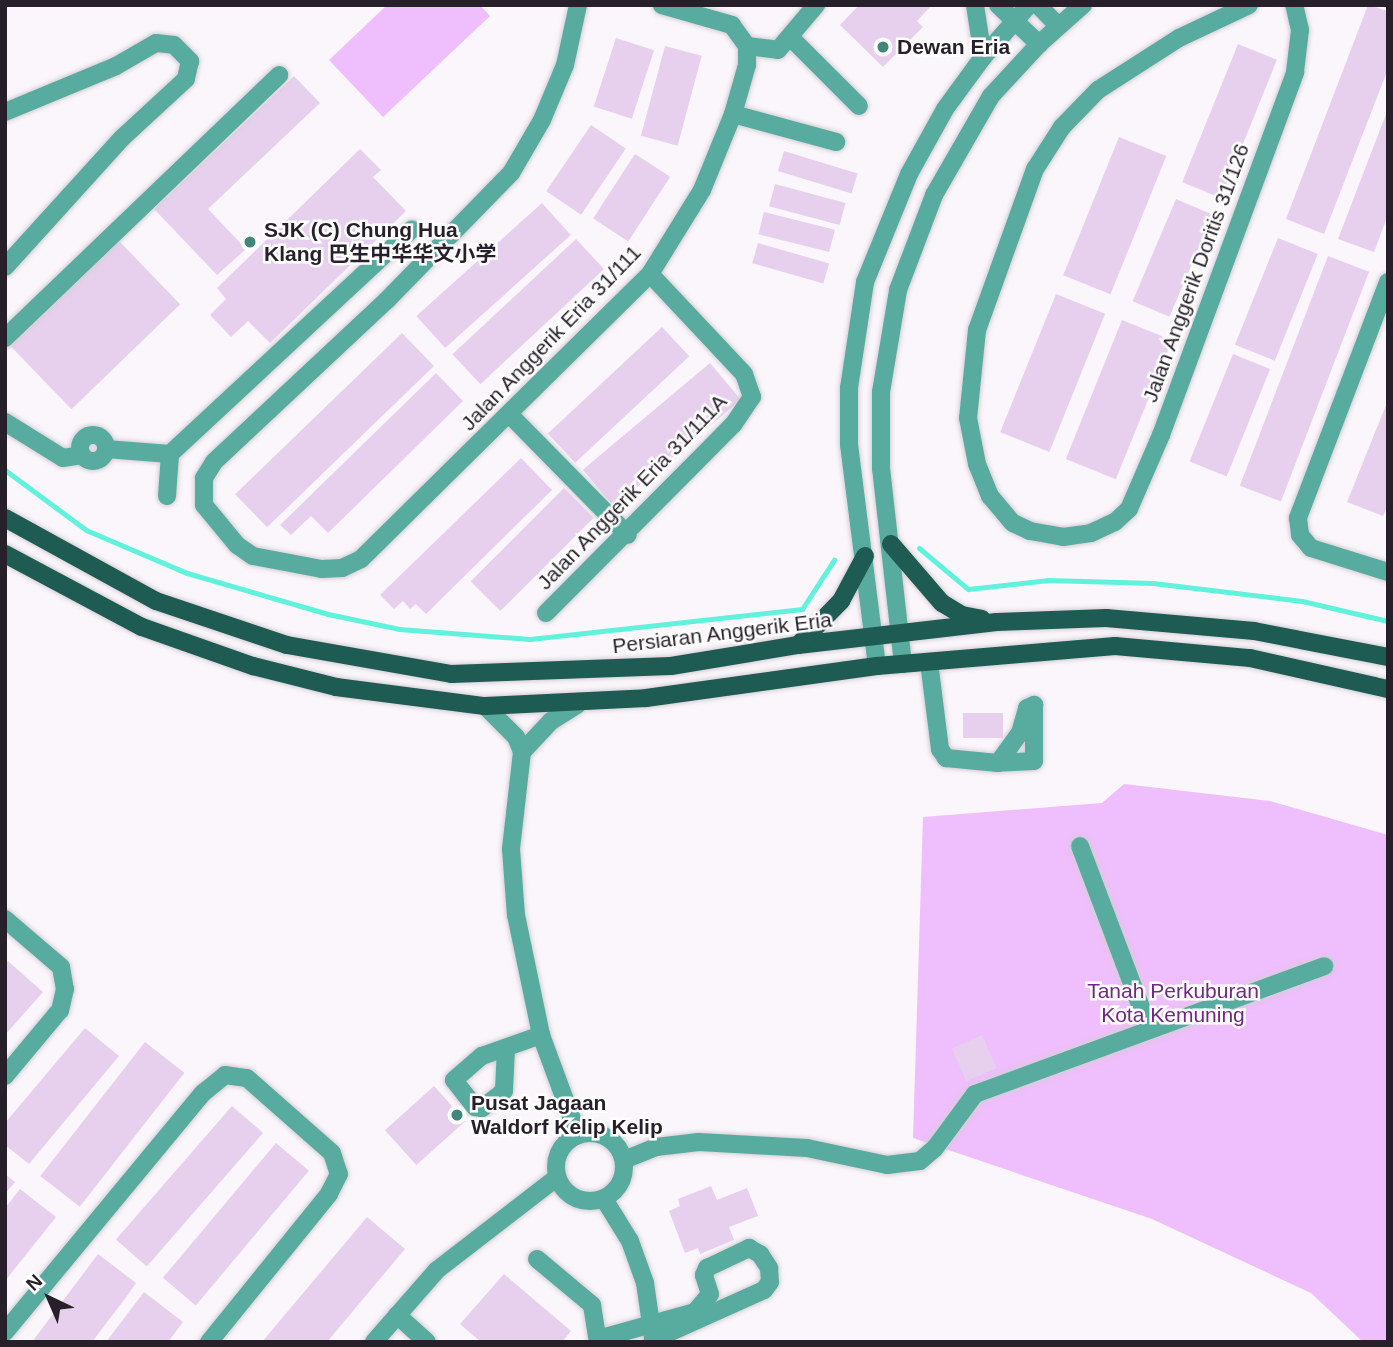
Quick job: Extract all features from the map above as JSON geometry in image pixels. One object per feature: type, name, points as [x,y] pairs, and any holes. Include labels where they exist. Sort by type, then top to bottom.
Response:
[{"type":"main road","name":"Persiaran Anggerik Eria","points":[[5,518],[156,601],[287,645],[346,658],[451,674],[559,673],[721,660],[798,645],[997,622],[1176,621],[1255,631],[1388,657]]},
{"type":"main road","points":[[891,544],[942,603],[962,615],[997,622]]},
{"type":"main road","points":[[5,554],[142,627],[253,666],[336,687],[485,706],[578,704],[877,666],[1128,647],[1250,659],[1388,689]]},
{"type":"main road","points":[[798,645],[841,601],[865,556]]},
{"type":"street","name":"Jalan Anggerik Eria 31/111","points":[[578,5],[565,65],[542,120],[511,173],[387,300],[214,462],[204,478],[204,505],[237,545],[272,561],[342,568],[361,559],[510,415],[650,274],[702,190],[733,114],[747,46]]},
{"type":"street","points":[[664,5],[732,25],[747,46],[778,50],[816,5]]},
{"type":"street","points":[[975,5],[982,57]]},
{"type":"street","points":[[998,5],[1039,44]]},
{"type":"street","points":[[877,666],[849,445],[849,388],[865,282],[909,174],[945,109],[982,57],[1029,5]]},
{"type":"street","points":[[1038,5],[1058,26]]},
{"type":"street","points":[[903,664],[881,469],[881,392],[898,290],[918,229],[959,147],[991,96],[1039,44],[1083,5]]},
{"type":"street","name":"Jalan Anggerik Doritis 31/126","points":[[1249,5],[1126,70],[1098,90],[1062,127],[1035,169],[977,330],[968,418],[977,464],[990,496],[1013,523],[1030,531],[1063,537],[1091,533],[1115,522],[1129,509],[1161,435],[1294,72],[1300,30],[1294,5]]},
{"type":"street","points":[[790,38],[859,106]]},
{"type":"street","points":[[5,112],[116,66],[156,43],[166,41],[190,61],[186,79],[122,138],[5,267]]},
{"type":"street","points":[[5,338],[279,75]]},
{"type":"street","points":[[733,114],[836,142]]},
{"type":"street","points":[[167,496],[170,454],[412,229]]},
{"type":"street","name":"Jalan Anggerik Eria 31/111A","points":[[546,613],[628,536],[733,425],[752,397],[744,374],[650,274]]},
{"type":"street","points":[[1388,282],[1298,518],[1300,536],[1311,548],[1369,569],[1388,572]]},
{"type":"street","points":[[510,415],[628,536]]},
{"type":"street","points":[[5,422],[63,458],[82,455],[96,460],[106,449],[170,454]]},
{"type":"street","points":[[929,662],[940,749],[946,758],[998,763],[1034,761],[1034,705],[1027,708],[1020,733],[998,763]]},
{"type":"street","points":[[522,752],[551,721],[578,704]]},
{"type":"street","points":[[485,706],[516,737],[522,752],[511,849],[516,915],[541,1035],[578,1135]]},
{"type":"street","points":[[1080,845],[1149,1029]]},
{"type":"street","points":[[5,919],[61,967],[65,989],[60,1010],[5,1076]]},
{"type":"street","points":[[624,1160],[656,1147],[699,1142],[807,1148],[887,1165],[920,1161],[935,1149],[975,1094],[1324,966]]},
{"type":"street","points":[[506,1048],[541,1035]]},
{"type":"street","points":[[5,1332],[203,1093],[225,1075],[247,1078],[332,1153],[340,1174],[329,1194],[209,1342]]},
{"type":"street","points":[[380,1340],[397,1315],[437,1270],[556,1178],[560,1149],[578,1135],[601,1134],[620,1149],[624,1160],[620,1183],[604,1199],[574,1198],[556,1178]]},
{"type":"street","points":[[604,1199],[630,1241],[645,1283],[653,1336]]},
{"type":"street","points":[[537,1259],[592,1305],[598,1340],[653,1336],[730,1309],[764,1290],[770,1282],[760,1254],[749,1248],[707,1268],[705,1275],[710,1294],[730,1309]]},
{"type":"street","points":[[653,1336],[695,1312],[710,1294]]},
{"type":"street","points":[[397,1315],[427,1342]]},
{"type":"green space","points":[[387,5],[480,5],[490,16],[383,117],[329,60]]},
{"type":"green space","name":"Tanah Perkuburan Kota Kemuning","points":[[1124,784],[1270,801],[1388,835],[1388,1342],[1363,1342],[1311,1293],[1152,1219],[913,1138],[923,817],[1102,803]]},
{"type":"building","name":"Dewan Eria","points":[[859,5],[932,5],[917,21],[923,27],[883,67],[840,25]]},
{"type":"building","points":[[1368,5],[1388,11],[1388,69],[1324,234],[1286,219]]},
{"type":"building","points":[[616,38],[654,50],[632,119],[594,106]]},
{"type":"building","points":[[1238,44],[1277,60],[1221,198],[1182,182]]},
{"type":"building","points":[[665,46],[702,56],[678,146],[641,136]]},
{"type":"building","points":[[294,76],[320,103],[208,209],[246,249],[217,275],[154,209]]},
{"type":"building","points":[[1388,109],[1388,215],[1374,252],[1338,239]]},
{"type":"building","points":[[591,125],[626,148],[581,215],[546,191]]},
{"type":"building","points":[[1119,137],[1166,156],[1110,294],[1063,275]]},
{"type":"building","points":[[360,149],[381,170],[373,177],[406,211],[270,343],[248,321],[231,337],[210,315],[226,299],[217,288]]},
{"type":"building","points":[[784,151],[858,174],[851,194],[778,171]]},
{"type":"building","points":[[635,154],[670,177],[628,241],[593,219]]},
{"type":"building","points":[[775,184],[846,203],[840,225],[769,206]]},
{"type":"building","points":[[1176,199],[1213,215],[1169,317],[1133,301]]},
{"type":"building","points":[[542,203],[571,235],[445,348],[416,316]]},
{"type":"building","points":[[764,212],[835,230],[829,252],[758,234]]},
{"type":"building","points":[[1278,238],[1318,254],[1275,361],[1235,345]]},
{"type":"building","points":[[576,239],[604,269],[480,384],[452,354]]},
{"type":"building","points":[[119,241],[180,304],[72,409],[10,346]]},
{"type":"building","points":[[758,243],[829,263],[823,284],[752,263]]},
{"type":"building","points":[[1328,256],[1369,272],[1281,501],[1240,486]]},
{"type":"building","points":[[1056,294],[1105,314],[1049,452],[1000,432]]},
{"type":"building","points":[[1122,320],[1172,340],[1116,479],[1066,459]]},
{"type":"building","points":[[662,327],[689,356],[575,463],[548,433]]},
{"type":"building","points":[[402,333],[434,366],[267,527],[235,494]]},
{"type":"building","points":[[1233,354],[1270,369],[1227,477],[1190,462]]},
{"type":"building","points":[[710,363],[741,400],[614,506],[583,470]]},
{"type":"building","points":[[436,373],[463,401],[328,533],[311,516],[291,535],[280,525]]},
{"type":"building","points":[[1388,400],[1388,505],[1383,516],[1347,502]]},
{"type":"building","points":[[521,458],[552,490],[426,614],[416,604],[410,609],[403,601],[394,609],[380,595]]},
{"type":"building","points":[[564,488],[594,518],[500,611],[471,581]]},
{"type":"building","points":[[963,713],[1003,713],[1003,738],[963,738]]},
{"type":"building","points":[[8,961],[43,992],[5,1035],[5,965]]},
{"type":"building","points":[[85,1028],[119,1056],[29,1164],[5,1145],[5,1123]]},
{"type":"building","points":[[982,1035],[997,1068],[966,1081],[952,1048]]},
{"type":"building","points":[[145,1042],[184,1073],[80,1207],[40,1176]]},
{"type":"building","points":[[434,1086],[465,1121],[416,1165],[385,1130]]},
{"type":"building","points":[[232,1106],[263,1133],[147,1266],[116,1240]]},
{"type":"building","points":[[276,1143],[309,1171],[196,1305],[163,1278]]},
{"type":"building","points":[[5,1174],[15,1182],[5,1194]]},
{"type":"building","points":[[711,1186],[717,1200],[747,1188],[758,1216],[729,1227],[734,1240],[700,1254],[698,1248],[685,1253],[669,1211],[680,1206],[678,1199]]},
{"type":"building","points":[[20,1189],[56,1217],[5,1281],[5,1208]]},
{"type":"building","points":[[367,1217],[405,1249],[327,1342],[262,1342]]},
{"type":"building","points":[[98,1254],[136,1283],[127,1296],[92,1342],[32,1342]]},
{"type":"building","points":[[504,1274],[571,1331],[562,1342],[481,1342],[460,1324]]},
{"type":"building","points":[[144,1292],[183,1322],[168,1342],[106,1342]]},
{"type":"waterway","points":[[5,470],[86,530],[187,573],[328,614],[399,629],[530,639],[802,609],[834,560]]},
{"type":"waterway","points":[[919,548],[968,589],[1048,580],[1153,583],[1302,601],[1388,621]]},
{"type":"place","name":"Dewan Eria","points":[[883,47]]},
{"type":"place","name":"SJK (C) Chung Hua Klang 巴生中华华文小学","points":[[250,242]]},
{"type":"place","name":"Pusat Jagaan Waldorf Kelip Kelip","points":[[457,1115]]}]
